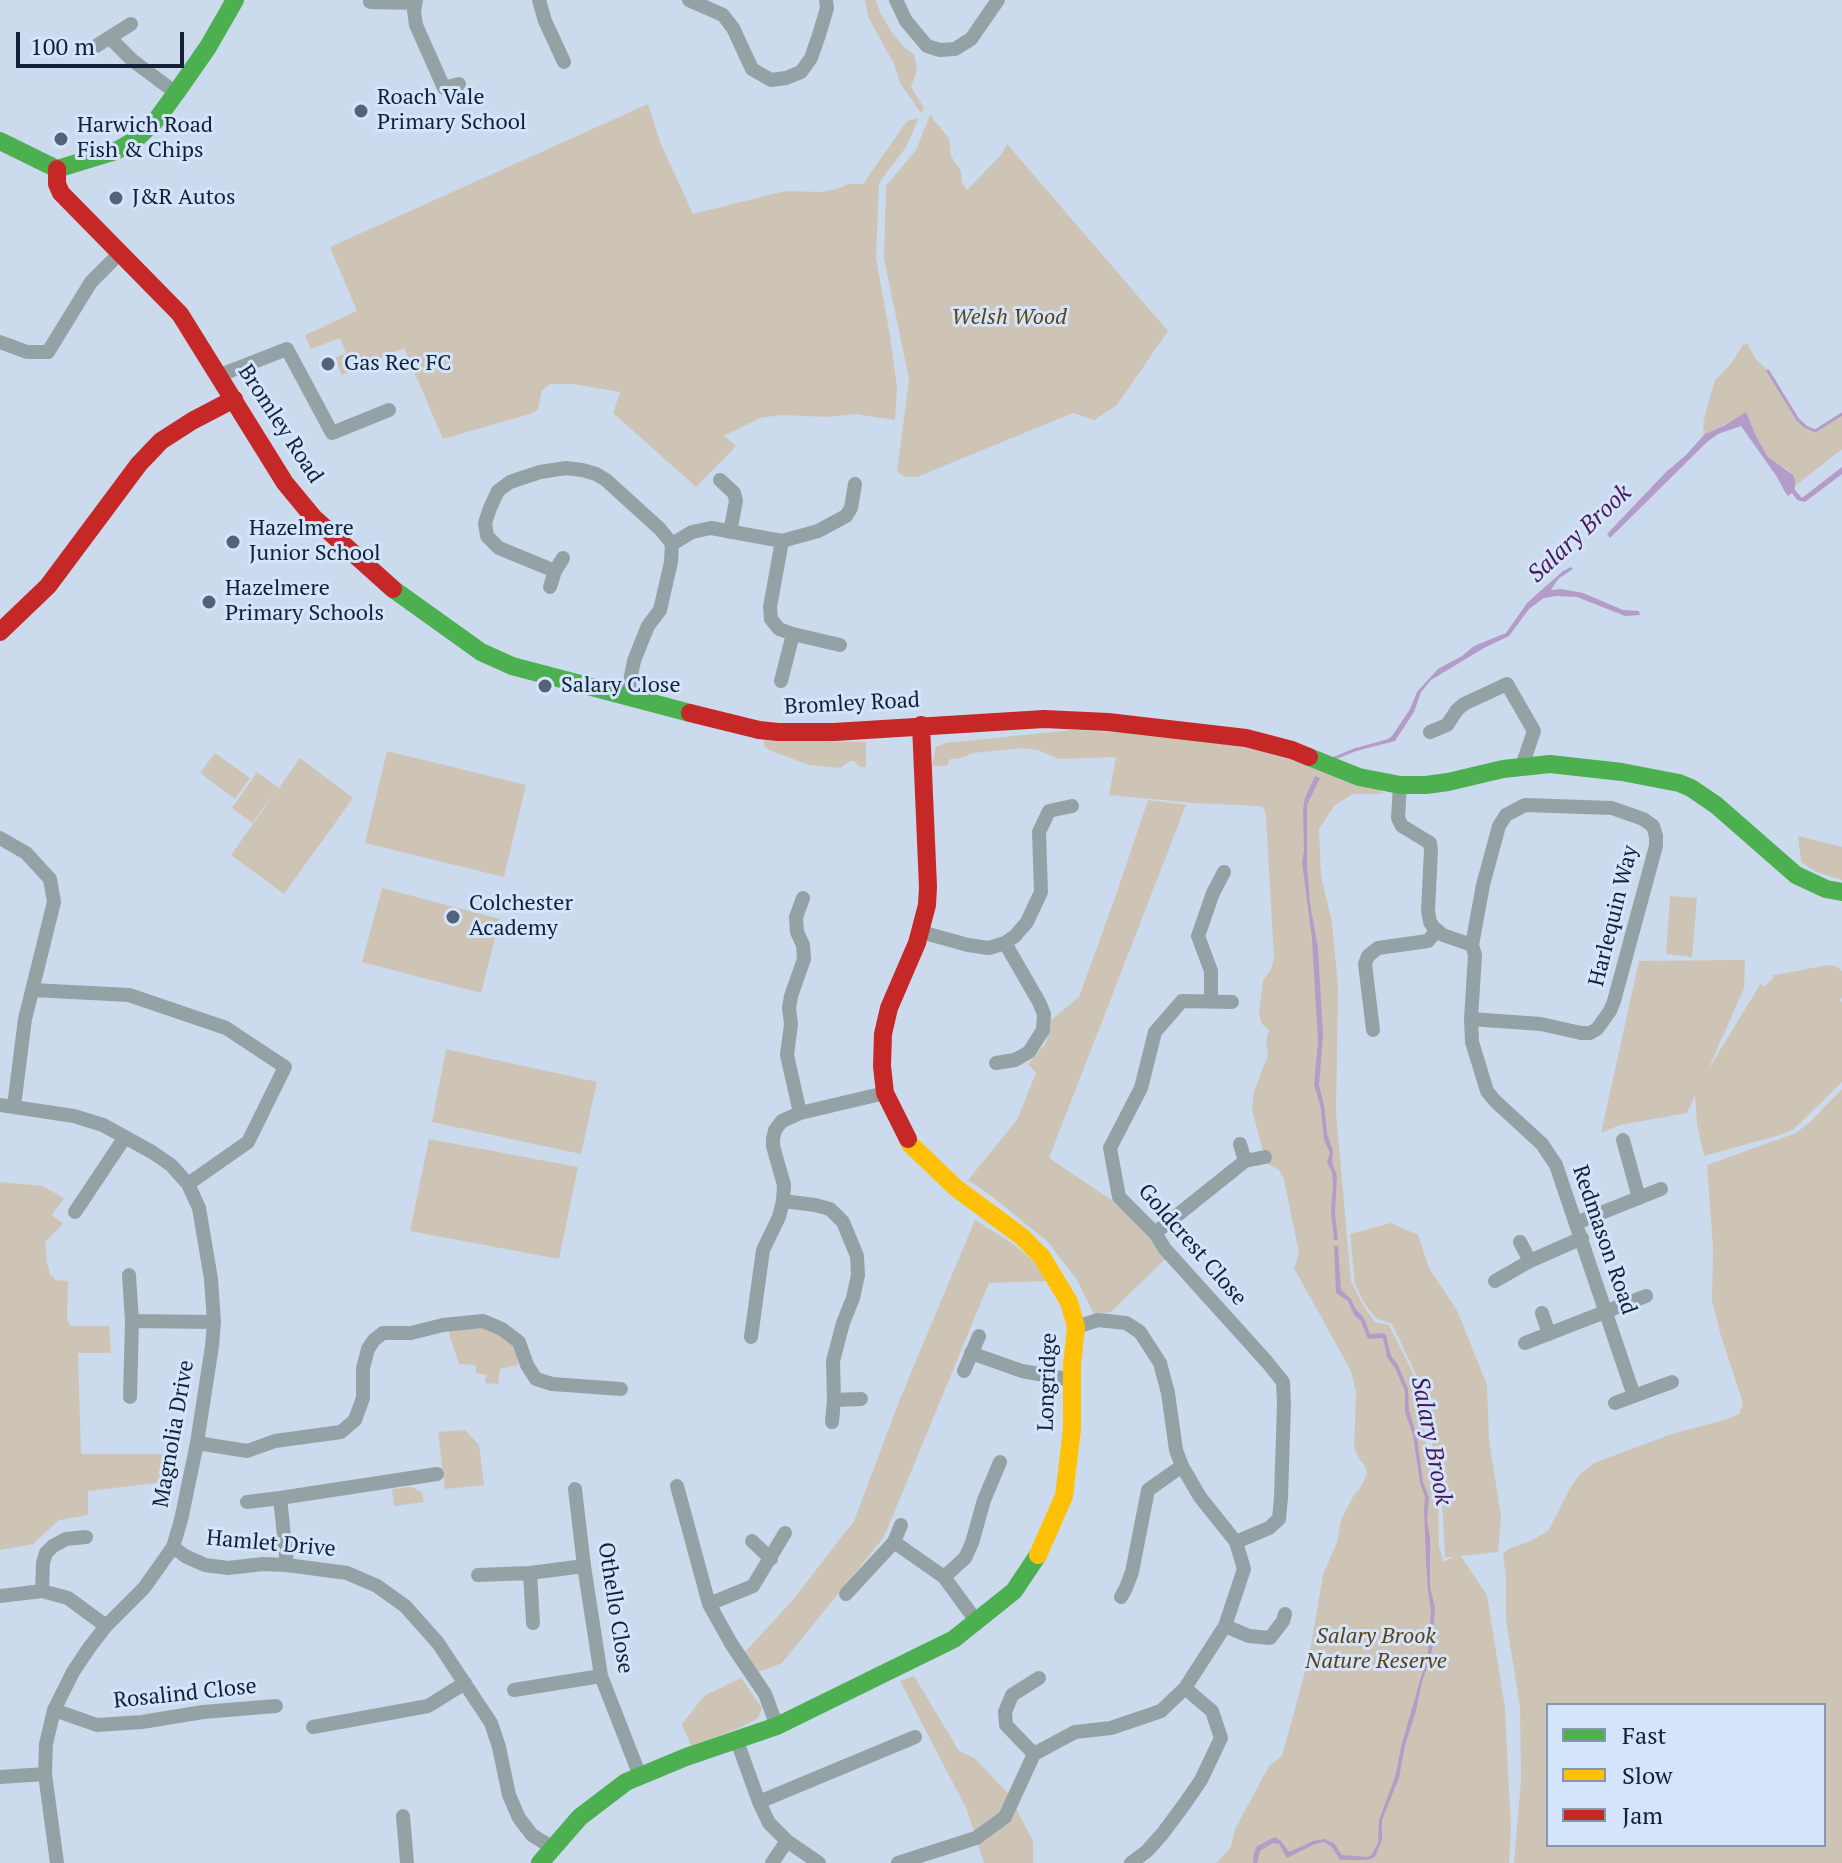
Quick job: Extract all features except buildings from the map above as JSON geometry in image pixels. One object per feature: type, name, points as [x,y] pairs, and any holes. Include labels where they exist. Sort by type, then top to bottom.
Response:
[{"type":"street","points":[[0,141],[57,169],[116,151],[135,140],[157,119],[176,93],[235,0]]},
{"type":"street","points":[[539,0],[564,62]]},
{"type":"street","points":[[689,0],[723,15],[733,28],[752,69],[771,80],[801,72],[811,58],[827,8],[826,0]]},
{"type":"street","points":[[896,0],[906,21],[927,46],[940,50],[955,49],[971,39],[998,0]]},
{"type":"street","points":[[370,2],[415,2],[416,25],[451,90]]},
{"type":"street","points":[[131,24],[103,42],[176,93]]},
{"type":"street","name":"Bromley Road","points":[[57,169],[57,184],[61,193],[180,314],[285,483],[314,518],[395,591],[496,660],[552,678],[778,732],[834,732],[1044,719],[1108,722],[1246,738],[1292,750],[1359,777],[1400,785],[1448,782],[1503,769],[1550,764],[1679,783],[1704,796],[1796,875],[1826,889],[1842,892]]},
{"type":"street","points":[[0,342],[27,352],[58,350],[91,282],[120,253]]},
{"type":"street","points":[[220,375],[287,349],[332,433],[389,410]]},
{"type":"street","points":[[0,632],[48,586],[139,464],[161,441],[234,399]]},
{"type":"street","points":[[555,571],[499,548],[487,536],[485,523],[498,491],[510,482],[540,472],[566,468],[596,474],[660,529],[672,544],[660,610],[648,626],[634,661],[627,696]]},
{"type":"street","points":[[720,480],[734,493],[736,501],[730,532]]},
{"type":"street","points":[[672,544],[692,532],[711,528],[782,541],[818,531],[846,516],[851,508],[855,484]]},
{"type":"street","points":[[782,541],[770,607],[771,619],[779,629],[840,645]]},
{"type":"street","points":[[550,587],[563,558]]},
{"type":"street","points":[[781,681],[793,634]]},
{"type":"street","points":[[1430,732],[1447,725],[1464,704],[1507,684],[1534,731],[1522,766]]},
{"type":"street","name":"Longridge","points":[[540,1863],[580,1817],[615,1789],[686,1757],[777,1726],[954,1639],[1014,1591],[1038,1555],[1064,1496],[1072,1429],[1076,1327],[1069,1302],[1042,1257],[1021,1236],[945,1178],[910,1144],[885,1093],[883,1034],[889,1008],[921,932],[927,905],[921,725]]},
{"type":"street","points":[[1400,785],[1398,818],[1402,826],[1430,843],[1430,922],[1452,940],[1472,945]]},
{"type":"street","points":[[921,932],[989,948],[1015,936],[1027,922],[1041,892],[1039,832],[1045,804],[1072,806]]},
{"type":"street","name":"Harlequin Way","points":[[1471,1019],[1541,1024],[1581,1033],[1597,1029],[1614,1001],[1656,846],[1653,826],[1612,808],[1525,805],[1506,815],[1499,826],[1483,885],[1472,945]]},
{"type":"street","points":[[0,838],[26,853],[50,879],[54,902],[7,1105]]},
{"type":"street","points":[[1211,1001],[1211,971],[1198,936],[1224,872]]},
{"type":"street","points":[[800,1113],[787,1055],[791,996],[804,959],[796,917],[803,898]]},
{"type":"street","points":[[1373,1030],[1365,964],[1368,956],[1378,948],[1428,941],[1437,930]]},
{"type":"street","points":[[996,1063],[1015,1060],[1029,1052],[1043,1030],[1044,1022],[1039,1002],[1005,943]]},
{"type":"street","name":"Redmason Road","points":[[1472,945],[1475,955],[1472,1042],[1487,1091],[1542,1144],[1556,1165],[1634,1396]]},
{"type":"street","points":[[33,990],[129,995],[226,1028],[285,1067],[248,1142],[188,1184]]},
{"type":"street","name":"Goldcrest Close","points":[[1232,1002],[1182,1001],[1155,1032],[1141,1088],[1110,1148],[1119,1197],[1155,1233],[1165,1249],[1283,1382],[1279,1519],[1269,1528],[1236,1542]]},
{"type":"street","points":[[751,1337],[763,1250],[783,1201],[784,1185],[773,1139],[775,1130],[782,1121],[800,1113],[885,1093]]},
{"type":"street","name":"Magnolia Drive","points":[[7,1105],[74,1116],[103,1125],[171,1165],[188,1184],[199,1208],[207,1246],[214,1322],[197,1443],[173,1547],[144,1588],[106,1626],[73,1672],[54,1710],[46,1744],[45,1774],[57,1863]]},
{"type":"street","points":[[75,1212],[125,1137]]},
{"type":"street","points":[[1623,1140],[1639,1198]]},
{"type":"street","points":[[1240,1144],[1245,1161]]},
{"type":"street","points":[[1155,1233],[1245,1161],[1265,1157]]},
{"type":"street","points":[[1576,1223],[1661,1189]]},
{"type":"street","points":[[783,1201],[830,1209],[843,1222],[857,1256],[858,1275],[853,1298],[833,1361],[832,1422]]},
{"type":"street","points":[[1495,1281],[1530,1261],[1582,1238]]},
{"type":"street","points":[[1520,1242],[1530,1261]]},
{"type":"street","points":[[129,1275],[132,1321],[130,1397]]},
{"type":"street","points":[[1525,1343],[1646,1296]]},
{"type":"street","points":[[1542,1313],[1549,1334]]},
{"type":"street","points":[[898,1863],[976,1838],[1005,1817],[1034,1754],[1075,1732],[1111,1728],[1161,1711],[1185,1688],[1225,1626],[1244,1569],[1236,1542],[1200,1497],[1182,1466],[1176,1450],[1168,1393],[1160,1363],[1140,1332],[1126,1323],[1098,1320],[1076,1327]]},
{"type":"street","points":[[132,1321],[214,1322]]},
{"type":"street","points":[[197,1443],[247,1451],[275,1441],[341,1432],[355,1420],[363,1398],[363,1368],[374,1340],[383,1333],[411,1333],[443,1325],[483,1321],[502,1329],[519,1342],[536,1379],[552,1384],[621,1389]]},
{"type":"street","points":[[964,1371],[979,1336]]},
{"type":"street","points":[[971,1353],[1022,1371],[1072,1380]]},
{"type":"street","points":[[1615,1403],[1672,1382]]},
{"type":"street","points":[[834,1400],[861,1399]]},
{"type":"street","points":[[944,1577],[965,1558],[1000,1462]]},
{"type":"street","points":[[1121,1597],[1132,1572],[1148,1490],[1182,1466]]},
{"type":"street","points":[[247,1502],[437,1474]]},
{"type":"street","points":[[677,1486],[709,1604],[765,1694],[777,1726]]},
{"type":"street","name":"Othello Close","points":[[575,1489],[601,1676],[640,1776]]},
{"type":"street","points":[[280,1498],[287,1565]]},
{"type":"street","points":[[846,1594],[894,1542],[901,1525]]},
{"type":"street","points":[[709,1604],[753,1586],[785,1533]]},
{"type":"street","points":[[42,1591],[46,1553],[66,1539],[86,1537]]},
{"type":"street","points":[[752,1541],[771,1559]]},
{"type":"street","points":[[894,1542],[944,1577],[977,1622]]},
{"type":"street","name":"Hamlet Drive","points":[[173,1547],[205,1565],[228,1568],[287,1565],[347,1573],[377,1586],[405,1606],[438,1643],[491,1723],[509,1795],[519,1818],[532,1835],[553,1848]]},
{"type":"street","points":[[478,1575],[530,1573],[584,1566]]},
{"type":"street","points":[[530,1573],[533,1623]]},
{"type":"street","points":[[0,1596],[42,1591],[68,1598],[106,1626]]},
{"type":"street","points":[[1225,1626],[1249,1636],[1270,1638],[1285,1614]]},
{"type":"street","points":[[514,1690],[601,1676]]},
{"type":"street","points":[[1034,1754],[1006,1725],[1005,1712],[1012,1695],[1039,1678]]},
{"type":"street","points":[[313,1727],[428,1706],[465,1683]]},
{"type":"street","points":[[1131,1863],[1155,1842],[1186,1802],[1201,1780],[1221,1738],[1212,1711],[1185,1688]]},
{"type":"street","name":"Rosalind Close","points":[[54,1710],[97,1725],[276,1706]]},
{"type":"street","points":[[759,1802],[915,1737]]},
{"type":"street","points":[[737,1741],[769,1823],[787,1841],[819,1863]]},
{"type":"street","points":[[0,1777],[45,1774]]},
{"type":"street","points":[[403,1816],[407,1863]]},
{"type":"street","points":[[772,1863],[787,1841]]},
{"type":"green space","points":[[865,0],[876,0],[890,30],[914,54],[917,70],[911,87],[923,106],[921,113],[900,83],[894,64],[868,17]]},
{"type":"green space","points":[[648,104],[660,142],[693,214],[785,191],[820,192],[848,184],[863,184],[907,121],[919,118],[906,147],[879,183],[876,258],[897,387],[895,420],[856,414],[760,418],[724,436],[736,446],[696,487],[613,413],[620,392],[574,384],[550,384],[542,390],[538,409],[533,413],[443,439],[404,348],[342,375],[335,358],[346,353],[340,338],[311,349],[305,335],[357,311],[330,247]]},
{"type":"green space","name":"Welsh Wood","points":[[930,115],[949,139],[951,156],[961,171],[962,183],[967,190],[1001,155],[1007,144],[1168,331],[1117,405],[1094,420],[1073,413],[917,477],[906,477],[897,472],[909,379],[884,259],[886,186],[916,150]]},
{"type":"green space","points":[[1748,344],[1798,420],[1806,427],[1816,431],[1842,414],[1842,449],[1795,486],[1795,479],[1787,469],[1768,457],[1746,413],[1704,435],[1703,424],[1715,380],[1743,345]]},
{"type":"green space","name":"Salary Brook Nature Reserve","points":[[1073,730],[1246,738],[1384,794],[1353,794],[1335,805],[1319,829],[1321,876],[1332,922],[1338,986],[1336,1113],[1351,1281],[1363,1305],[1375,1322],[1389,1325],[1417,1381],[1438,1498],[1439,1547],[1444,1562],[1453,1557],[1445,1557],[1442,1498],[1421,1385],[1392,1324],[1377,1319],[1365,1305],[1355,1284],[1350,1234],[1391,1223],[1418,1235],[1429,1268],[1457,1310],[1487,1385],[1489,1439],[1501,1517],[1498,1552],[1461,1556],[1487,1595],[1505,1708],[1511,1830],[1509,1863],[1216,1863],[1231,1847],[1235,1829],[1269,1766],[1282,1756],[1309,1657],[1323,1575],[1337,1542],[1341,1520],[1367,1474],[1354,1448],[1356,1393],[1351,1371],[1294,1268],[1299,1253],[1284,1180],[1279,1170],[1266,1163],[1252,1110],[1254,1091],[1268,1055],[1266,1041],[1269,1030],[1262,1024],[1259,1014],[1263,980],[1274,959],[1264,808],[1109,795],[1116,757],[1058,759],[1038,750],[1023,748],[973,753],[950,759],[947,766],[932,766],[936,747],[946,743]]},
{"type":"green space","points":[[764,740],[866,742],[866,767],[860,767],[854,761],[840,768],[809,765],[769,750]]},
{"type":"green space","points":[[387,751],[526,785],[504,877],[365,843]]},
{"type":"green space","points":[[215,753],[250,778],[235,799],[200,773]]},
{"type":"green space","points":[[300,758],[353,798],[284,894],[231,855],[278,789],[252,823],[232,808],[257,772],[279,788]]},
{"type":"green space","points":[[1148,800],[1186,805],[1049,1158],[1113,1201],[1153,1239],[1166,1258],[1111,1312],[1094,1314],[1077,1280],[1048,1242],[968,1180],[1017,1120],[1036,1073],[1028,1064],[1046,1043],[1051,1020],[1079,997]]},
{"type":"green space","points":[[1798,836],[1842,847],[1842,880],[1816,872],[1801,862]]},
{"type":"green space","points":[[382,888],[500,919],[481,993],[362,962]]},
{"type":"green space","points":[[1670,896],[1697,898],[1692,957],[1666,954]]},
{"type":"green space","points":[[1745,960],[1744,988],[1708,1070],[1761,983],[1764,987],[1774,977],[1770,976],[1828,965],[1842,971],[1842,998],[1838,1000],[1842,1002],[1842,1082],[1794,1129],[1704,1156],[1695,1095],[1687,1113],[1620,1125],[1601,1133],[1639,961]]},
{"type":"green space","points":[[446,1049],[597,1082],[581,1154],[432,1122]]},
{"type":"green space","points":[[1842,1089],[1842,1863],[1514,1863],[1521,1780],[1520,1707],[1506,1620],[1503,1554],[1548,1531],[1572,1485],[1594,1463],[1672,1434],[1739,1414],[1743,1403],[1712,1301],[1713,1247],[1707,1165],[1796,1133]]},
{"type":"green space","points":[[429,1139],[578,1167],[559,1259],[410,1231]]},
{"type":"green space","points":[[0,1182],[42,1186],[64,1198],[52,1215],[63,1224],[45,1242],[51,1276],[55,1280],[68,1281],[67,1319],[70,1326],[109,1326],[111,1353],[78,1353],[81,1454],[178,1454],[173,1481],[88,1491],[88,1515],[59,1520],[33,1544],[0,1550]]},
{"type":"green space","points":[[975,1220],[1012,1243],[1041,1268],[1049,1281],[989,1283],[884,1537],[782,1663],[759,1672],[744,1653],[792,1601],[854,1521],[900,1399]]},
{"type":"green space","points":[[484,1328],[510,1342],[516,1350],[518,1365],[500,1369],[498,1384],[485,1383],[486,1375],[476,1373],[476,1365],[459,1364],[449,1334],[450,1330]]},
{"type":"green space","points":[[465,1430],[479,1445],[484,1485],[445,1489],[438,1432]]},
{"type":"green space","points":[[412,1487],[422,1493],[424,1502],[394,1506],[392,1489]]},
{"type":"green space","points":[[914,1676],[959,1751],[974,1758],[1008,1793],[1033,1841],[1033,1863],[984,1863],[967,1810],[900,1681]]},
{"type":"green space","points":[[741,1678],[762,1708],[758,1718],[691,1746],[682,1724],[704,1696]]},
{"type":"shaded area","points":[[1746,412],[1768,457],[1793,475],[1795,490],[1802,498],[1842,467],[1842,474],[1805,502],[1797,500],[1792,493],[1788,496],[1741,426],[1718,434],[1707,442],[1610,538],[1607,534],[1705,434]]},
{"type":"shaded area","points":[[1571,567],[1573,569],[1558,579],[1551,590],[1583,593],[1623,610],[1639,611],[1640,615],[1625,616],[1577,597],[1544,598],[1529,609],[1509,636],[1431,680],[1421,692],[1414,712],[1395,741],[1356,751],[1356,748],[1392,736],[1417,692],[1438,669],[1474,646],[1506,633],[1527,603]]},
{"type":"shaded area","points":[[1315,776],[1320,778],[1307,805],[1307,866],[1318,948],[1323,1036],[1319,1085],[1337,1176],[1335,1213],[1338,1240],[1334,1240],[1331,1212],[1333,1184],[1327,1162],[1330,1153],[1324,1140],[1321,1109],[1314,1084],[1318,1042],[1312,939],[1302,862],[1303,809]]},
{"type":"shaded area","points":[[1334,1246],[1338,1246],[1341,1290],[1364,1318],[1370,1334],[1386,1335],[1391,1356],[1408,1389],[1409,1410],[1429,1498],[1430,1587],[1435,1607],[1433,1643],[1399,1778],[1382,1820],[1382,1840],[1375,1857],[1340,1860],[1332,1847],[1324,1842],[1287,1858],[1279,1844],[1273,1843],[1260,1851],[1257,1863],[1253,1863],[1257,1846],[1275,1837],[1289,1852],[1324,1839],[1334,1843],[1342,1855],[1368,1857],[1372,1854],[1378,1843],[1379,1820],[1395,1777],[1428,1653],[1431,1610],[1425,1497],[1413,1435],[1405,1412],[1405,1391],[1387,1357],[1383,1338],[1368,1339],[1348,1301],[1336,1293]]},
{"type":"waterway","points":[[1768,371],[1798,420],[1806,427],[1815,431],[1842,414]]},
{"type":"waterway","name":"Salary Brook","points":[[1335,758],[1357,749]]},
{"type":"traffic: fast","points":[[0,141],[57,169],[116,151],[135,140],[157,119],[176,93],[235,0]]},
{"type":"traffic: fast","points":[[393,589],[481,652],[512,666],[690,713]]},
{"type":"traffic: fast","points":[[1309,757],[1359,777],[1400,785],[1448,782],[1503,769],[1550,764],[1622,772],[1679,783],[1716,805],[1796,875],[1826,889],[1842,892]]},
{"type":"traffic: fast","points":[[540,1863],[580,1817],[626,1782],[686,1757],[777,1726],[954,1639],[1014,1591],[1038,1555]]},
{"type":"traffic: slow","points":[[908,1139],[956,1188],[1021,1236],[1042,1257],[1069,1302],[1076,1327],[1072,1365],[1072,1429],[1064,1496],[1038,1555]]},
{"type":"traffic: jam","points":[[57,169],[57,184],[61,193],[180,314],[285,483],[314,518],[393,589]]},
{"type":"traffic: jam","points":[[0,632],[48,586],[139,464],[161,441],[234,399]]},
{"type":"traffic: jam","points":[[690,713],[778,732],[834,732],[1044,719],[1108,722],[1246,738],[1309,757]]},
{"type":"traffic: jam","points":[[908,1139],[885,1093],[883,1034],[889,1008],[917,943],[927,905],[921,725]]},
{"type":"place","name":"Roach Vale Primary School","points":[[361,111]]},
{"type":"place","name":"Harwich Road Fish & Chips","points":[[61,139]]},
{"type":"place","name":"J&R Autos","points":[[116,198]]},
{"type":"place","name":"Gas Rec FC","points":[[328,364]]},
{"type":"place","name":"Hazelmere Junior School","points":[[233,542]]},
{"type":"place","name":"Hazelmere Primary Schools","points":[[209,602]]},
{"type":"place","name":"Salary Close","points":[[545,686]]},
{"type":"place","name":"Colchester Academy","points":[[453,917]]}]
